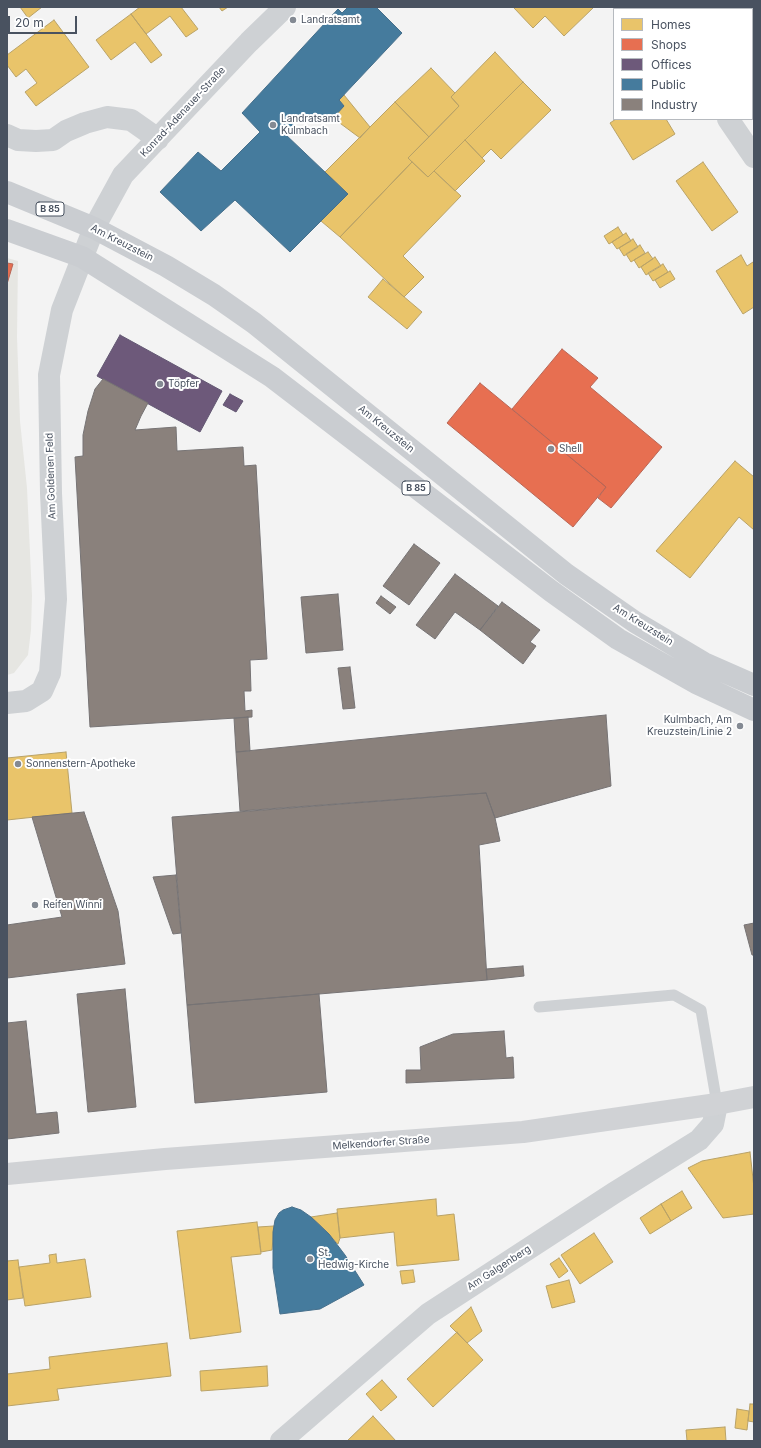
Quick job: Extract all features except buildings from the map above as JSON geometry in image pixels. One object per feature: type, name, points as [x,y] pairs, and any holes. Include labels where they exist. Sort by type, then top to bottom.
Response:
[{"type":"main road","name":"Am Kreuzstein","points":[[7,192],[94,228],[166,266],[214,295],[254,323],[566,574],[635,622],[704,662],[754,684]]},
{"type":"main road","name":"B 85","points":[[7,230],[82,257],[272,377],[544,586],[618,639],[696,683],[754,710]]},
{"type":"street","name":"Konrad-Adenauer-Straße","points":[[94,228],[124,175],[243,48],[276,10]]},
{"type":"street","points":[[7,135],[18,140],[53,140],[66,131],[107,117],[130,120],[158,138]]},
{"type":"street","points":[[729,120],[754,157]]},
{"type":"street","name":"Am Goldenen Feld","points":[[7,703],[26,701],[42,691],[50,674],[56,599],[51,493],[49,375],[62,310],[94,228]]},
{"type":"street","name":"Melkendorfer Straße","points":[[7,1174],[165,1159],[523,1132],[718,1104],[754,1097]]},
{"type":"street","name":"Am Galgenberg","points":[[281,1441],[428,1314],[614,1193],[699,1140],[713,1124],[718,1104]]},
{"type":"lane","points":[[539,1007],[674,994],[701,1010],[718,1104]]},
{"type":"shaded area","points":[[7,258],[18,261],[17,337],[20,421],[27,488],[32,596],[31,630],[28,655],[14,673],[7,675]]},
{"type":"place","name":"Landratsamt","points":[[293,20]]},
{"type":"place","name":"Landratsamt Kulmbach","points":[[273,125]]},
{"type":"place","name":"Töpfer","points":[[160,384]]},
{"type":"place","name":"Shell","points":[[551,449]]},
{"type":"place","name":"Kulmbach, Am Kreuzstein/Linie 2","points":[[740,726]]},
{"type":"place","name":"Sonnenstern-Apotheke","points":[[18,764]]},
{"type":"place","name":"Reifen Winni","points":[[35,905]]},
{"type":"place","name":"St. Hedwig-Kirche","points":[[310,1259]]}]
